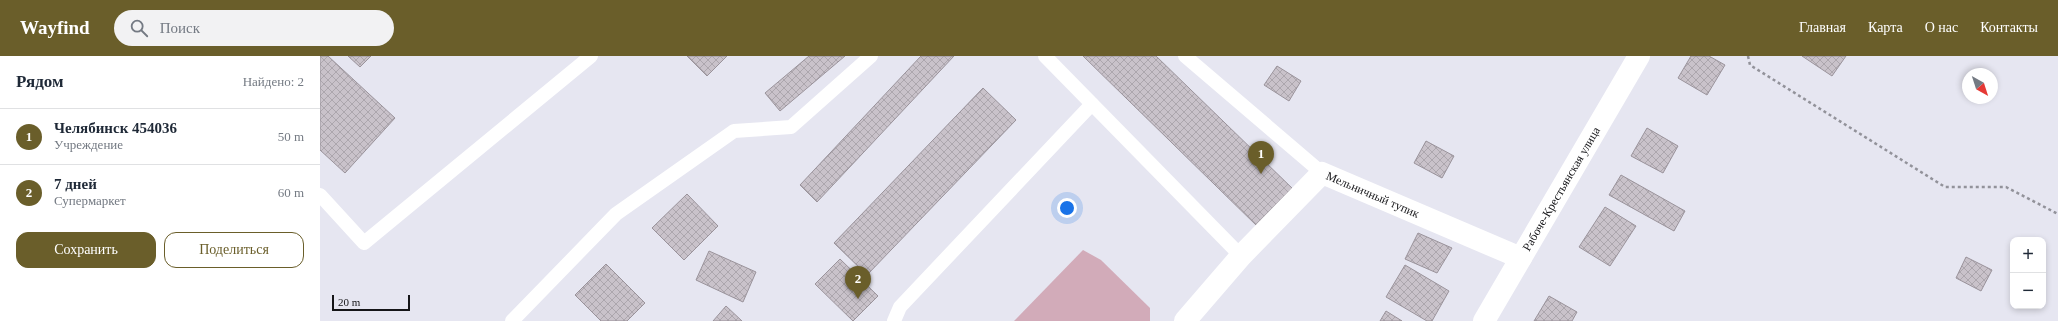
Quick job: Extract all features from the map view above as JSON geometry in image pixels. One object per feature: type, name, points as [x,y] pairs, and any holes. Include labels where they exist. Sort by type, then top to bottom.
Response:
[{"type":"street","name":"Рабоче-Крестьянская улица","points":[[1484,321],[1639,56]]},
{"type":"street","name":"Мельничный тупик","points":[[1185,321],[1241,256],[1322,173],[1521,258]]},
{"type":"lane","points":[[320,195],[364,243],[592,56]]},
{"type":"lane","points":[[512,321],[616,214],[734,131],[791,127],[871,56]]},
{"type":"lane","points":[[1045,56],[1241,256]]},
{"type":"lane","points":[[1185,56],[1322,173]]},
{"type":"lane","points":[[894,321],[900,307],[1092,104]]},
{"type":"path","points":[[1748,56],[1750,65],[1945,187],[2006,187],[2058,214]]},
{"type":"shaded area","points":[[1083,250],[1101,260],[1150,308],[1150,321],[1014,321]]},
{"type":"building","points":[[320,56],[328,56],[395,118],[345,173],[320,150]]},
{"type":"building","points":[[348,56],[371,56],[360,67]]},
{"type":"building","points":[[687,56],[727,56],[707,76]]},
{"type":"building","points":[[809,56],[845,56],[780,111],[765,93]]},
{"type":"building","points":[[921,56],[954,56],[817,202],[800,185]]},
{"type":"building","points":[[1083,56],[1156,56],[1294,190],[1258,227]]},
{"type":"building","points":[[1691,56],[1709,56],[1725,65],[1707,95],[1678,78]]},
{"type":"building","points":[[1802,56],[1846,56],[1832,76]]},
{"type":"building","points":[[1277,66],[1301,81],[1289,101],[1264,85]]},
{"type":"building","points":[[983,88],[1016,120],[867,275],[834,243]]},
{"type":"building","points":[[1647,128],[1678,146],[1663,173],[1631,156]]},
{"type":"building","points":[[1426,141],[1454,156],[1442,178],[1414,163]]},
{"type":"building","points":[[1621,175],[1685,211],[1674,231],[1609,195]]},
{"type":"building","points":[[687,194],[718,226],[684,260],[652,228]]},
{"type":"building","points":[[1605,207],[1636,226],[1610,266],[1579,247]]},
{"type":"building","points":[[1418,233],[1452,248],[1437,273],[1405,259]]},
{"type":"building","points":[[709,251],[756,272],[743,302],[696,280]]},
{"type":"building","points":[[1966,257],[1992,270],[1981,291],[1956,278]]},
{"type":"building","points":[[840,259],[878,296],[853,321],[815,284]]},
{"type":"building","points":[[606,264],[645,303],[627,321],[601,321],[575,295]]},
{"type":"building","points":[[1405,265],[1449,291],[1432,321],[1427,321],[1386,297]]},
{"type":"building","points":[[1549,296],[1577,312],[1572,321],[1534,321]]},
{"type":"building","points":[[726,306],[742,321],[713,321]]},
{"type":"building","points":[[1386,311],[1402,321],[1380,321]]},
{"type":"place","name":"Челябинск 454036","points":[[1261,174]]},
{"type":"place","name":"7 дней","points":[[858,299]]}]
